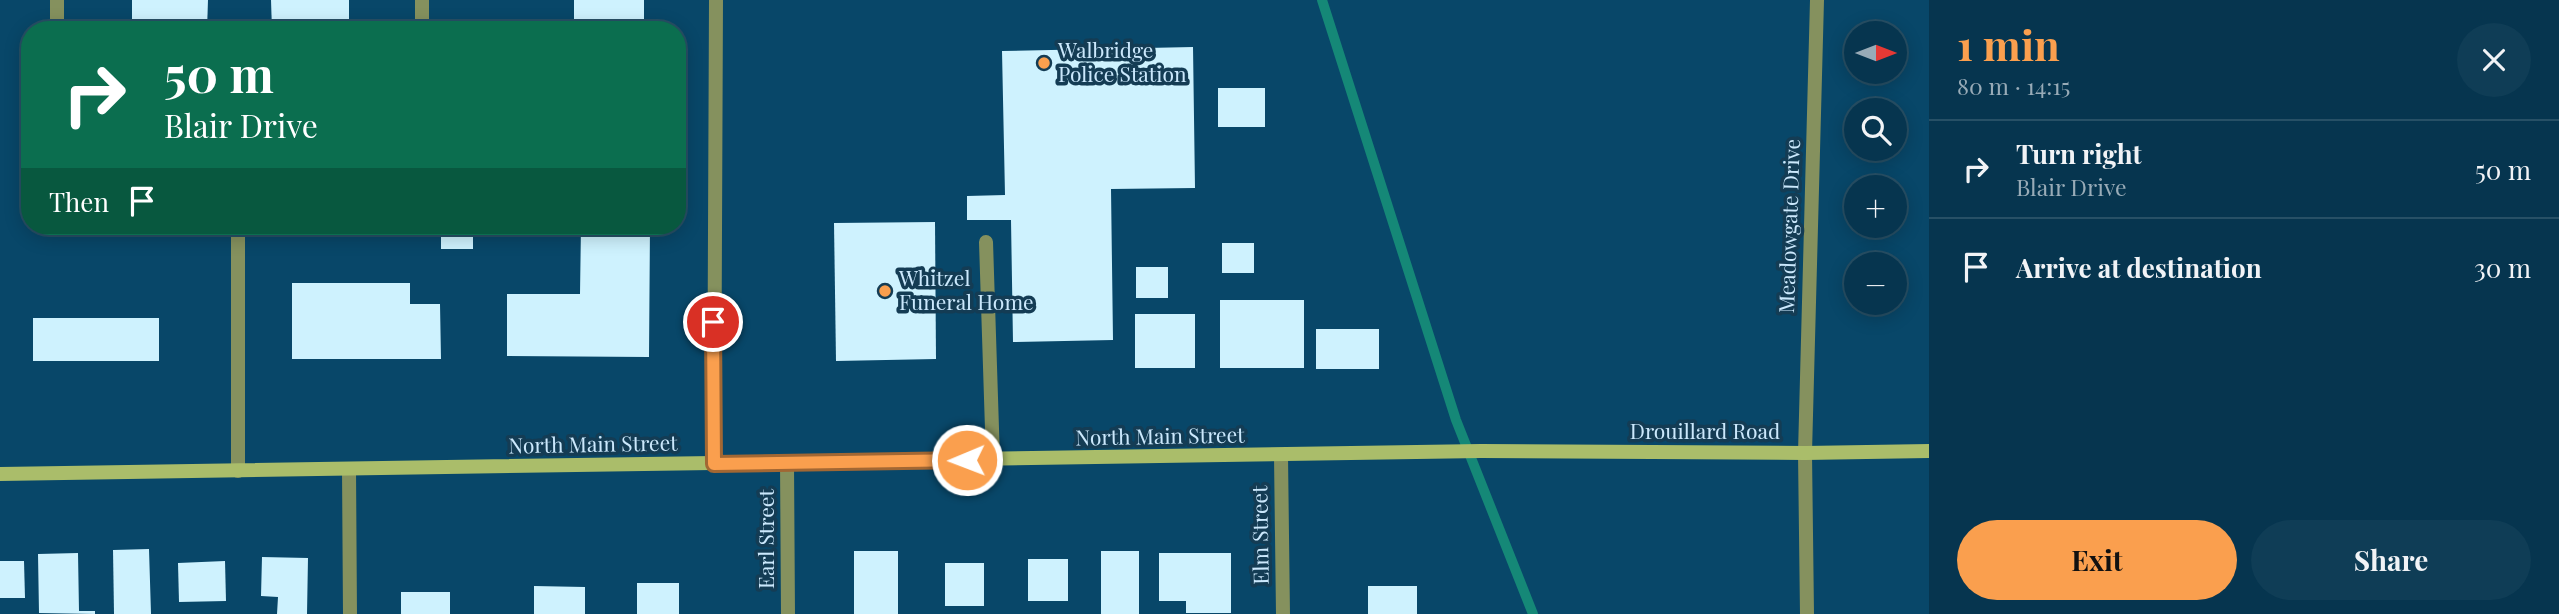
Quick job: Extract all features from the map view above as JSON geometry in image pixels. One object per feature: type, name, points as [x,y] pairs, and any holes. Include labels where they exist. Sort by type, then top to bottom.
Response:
[{"type":"street","points":[[57,0],[57,21]]},
{"type":"street","points":[[422,0],[422,21]]},
{"type":"street","points":[[714,464],[716,0]]},
{"type":"street","name":"Meadowgate Drive","points":[[1807,614],[1805,453],[1817,0]]},
{"type":"street","points":[[238,235],[238,471]]},
{"type":"street","points":[[986,242],[992,460]]},
{"type":"street","name":"Drouillard Road","points":[[1481,452],[1929,451]]},
{"type":"street","name":"North Main Street","points":[[0,474],[1481,452]]},
{"type":"street","name":"Elm Street","points":[[1281,456],[1283,614]]},
{"type":"street","name":"Earl Street","points":[[788,463],[788,614]]},
{"type":"street","points":[[349,469],[350,614]]},
{"type":"building","points":[[132,0],[208,0],[207,21],[132,21]]},
{"type":"building","points":[[271,0],[349,0],[349,21],[272,21]]},
{"type":"building","points":[[574,0],[644,0],[644,21],[574,21]]},
{"type":"building","points":[[1193,47],[1195,188],[1111,189],[1113,340],[1013,342],[1011,220],[967,220],[967,196],[1005,195],[1002,51]]},
{"type":"building","points":[[1218,88],[1265,88],[1265,127],[1218,127]]},
{"type":"building","name":"Whitzel Funeral Home","points":[[935,222],[936,359],[836,361],[834,223]]},
{"type":"building","points":[[441,235],[473,235],[473,249],[441,249]]},
{"type":"building","points":[[581,235],[650,235],[649,357],[507,356],[507,294],[580,294]]},
{"type":"building","points":[[1222,243],[1254,243],[1254,273],[1222,273]]},
{"type":"building","points":[[1136,267],[1168,267],[1168,298],[1136,298]]},
{"type":"building","points":[[292,283],[410,283],[410,304],[440,304],[441,359],[292,359]]},
{"type":"building","points":[[1220,300],[1304,300],[1304,368],[1220,368]]},
{"type":"building","points":[[1135,314],[1195,314],[1195,368],[1135,368]]},
{"type":"building","points":[[33,318],[159,318],[159,361],[33,361]]},
{"type":"building","points":[[1316,329],[1379,329],[1379,369],[1316,369]]},
{"type":"building","points":[[149,549],[151,614],[114,614],[113,550]]},
{"type":"building","points":[[854,551],[898,551],[898,614],[854,614]]},
{"type":"building","points":[[1101,551],[1139,551],[1139,614],[1101,614]]},
{"type":"building","points":[[78,553],[79,611],[95,611],[95,614],[39,613],[38,554]]},
{"type":"building","points":[[1159,553],[1231,553],[1231,613],[1186,613],[1186,601],[1159,601]]},
{"type":"building","points":[[262,557],[308,558],[307,614],[277,614],[278,597],[261,596]]},
{"type":"building","points":[[1028,559],[1068,559],[1068,601],[1028,601]]},
{"type":"building","points":[[0,561],[24,561],[25,598],[0,598]]},
{"type":"building","points":[[225,561],[226,601],[179,602],[178,563]]},
{"type":"building","points":[[945,563],[984,563],[984,606],[945,606]]},
{"type":"building","points":[[637,583],[679,583],[679,614],[637,614]]},
{"type":"building","points":[[534,586],[585,587],[585,614],[534,614]]},
{"type":"building","points":[[1368,586],[1417,586],[1417,614],[1368,614]]},
{"type":"building","points":[[401,592],[450,592],[450,614],[401,614]]},
{"type":"waterway","points":[[1322,0],[1456,420],[1533,614]]},
{"type":"place","name":"Walbridge Police Station","points":[[1044,63]]},
{"type":"place","name":"Whitzel Funeral Home","points":[[885,291]]},
{"type":"route","points":[[713,322],[714,464],[967,460]]}]
